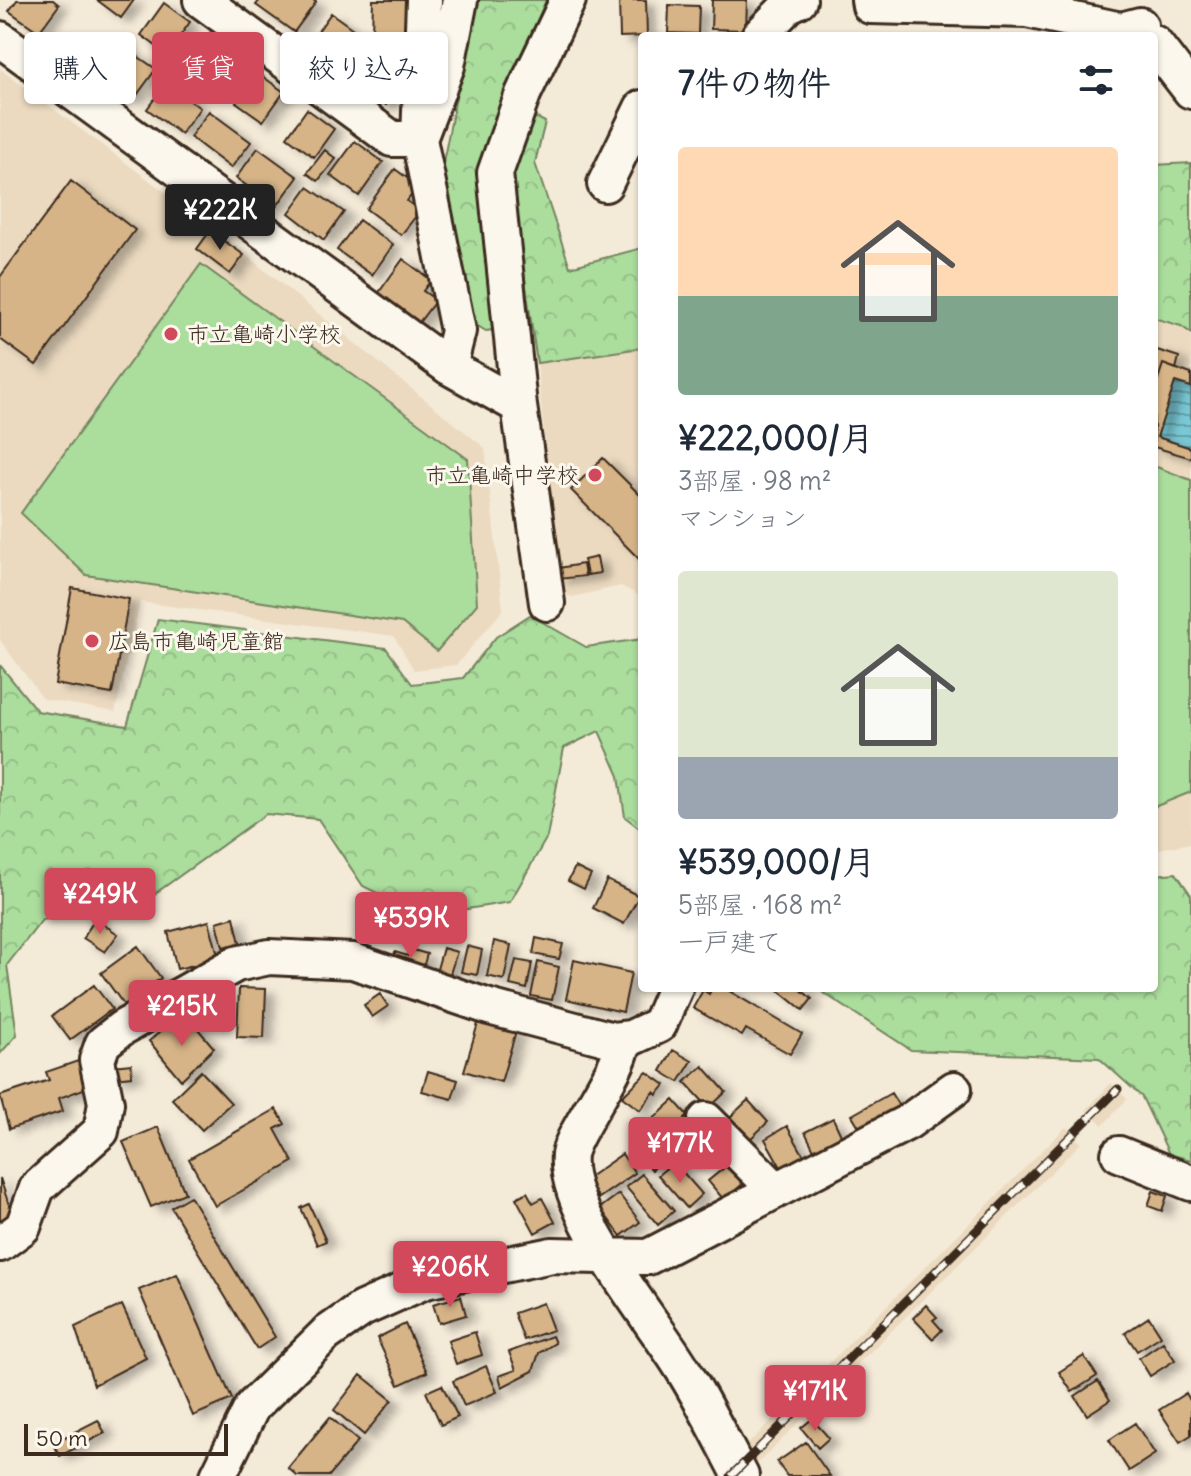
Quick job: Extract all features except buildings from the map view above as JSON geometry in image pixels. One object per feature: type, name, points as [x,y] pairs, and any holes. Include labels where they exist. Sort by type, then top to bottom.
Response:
[{"type":"street","points":[[201,0],[392,139],[419,139]]},
{"type":"street","points":[[424,0],[419,139],[458,331],[449,367]]},
{"type":"street","points":[[419,139],[447,66],[460,0]]},
{"type":"street","points":[[547,603],[519,406],[495,173],[523,94],[568,0]]},
{"type":"street","points":[[763,32],[789,5],[799,0]]},
{"type":"street","points":[[869,0],[870,6],[1027,10],[1121,30],[1142,26]]},
{"type":"street","points":[[0,39],[449,367],[519,406]]},
{"type":"street","points":[[1158,47],[1191,91]]},
{"type":"street","points":[[605,184],[638,116]]},
{"type":"street","points":[[0,1244],[23,1227],[37,1188],[101,1131],[106,1103],[97,1060],[103,1043],[122,1028],[236,964],[269,957],[353,961],[489,1007],[613,1040],[631,1038],[659,1025],[673,992]]},
{"type":"street","points":[[613,1040],[621,1052],[614,1072],[569,1152],[570,1184],[587,1224],[683,1370],[741,1476]]},
{"type":"street","points":[[218,1476],[252,1407],[326,1334],[362,1309],[425,1281],[552,1255],[648,1257],[696,1235],[775,1189],[908,1122],[954,1089]]},
{"type":"street","points":[[706,1120],[775,1189]]},
{"type":"street","points":[[1119,1154],[1191,1183]]},
{"type":"shaded area","name":"市立亀崎小学校","points":[[0,69],[24,87],[24,104],[47,104],[201,219],[485,448],[503,610],[456,665],[414,670],[394,636],[140,602],[115,712],[43,699],[0,640]]},
{"type":"shaded area","points":[[1158,319],[1181,326],[1191,333],[1191,843],[1158,849]]},
{"type":"shaded area","name":"市立亀崎中学校","points":[[638,349],[638,595],[621,586],[572,597],[560,593],[537,363]]},
{"type":"shaded area","points":[[1111,1083],[1127,1099],[1103,1125],[1086,1110]]},
{"type":"shaded area","points":[[1066,1127],[1081,1143],[745,1476],[716,1476]]},
{"type":"green space","points":[[475,0],[546,0],[508,91],[503,329],[486,331],[471,322],[441,173]]},
{"type":"green space","points":[[530,114],[545,122],[535,163],[570,267],[638,249],[638,349],[537,363],[510,175]]},
{"type":"green space","points":[[1191,163],[1191,333],[1181,326],[1158,319],[1158,165]]},
{"type":"green space","points":[[201,264],[468,459],[477,604],[437,651],[402,623],[86,575],[21,513]]},
{"type":"green space","points":[[1158,468],[1191,480],[1191,792],[1158,805]]},
{"type":"green space","points":[[530,615],[586,647],[638,640],[638,827],[625,817],[619,776],[599,731],[564,748],[547,837],[510,902],[424,916],[363,886],[318,819],[266,814],[139,905],[42,920],[7,965],[17,1035],[0,1054],[0,665],[37,711],[127,726],[158,619],[386,648],[412,684],[463,678],[496,637]]},
{"type":"green space","points":[[1176,873],[1191,895],[1191,1160],[1169,1154],[1142,1097],[1099,1058],[911,1050],[822,992],[1158,992],[1158,875]]},
{"type":"water","points":[[1175,382],[1191,387],[1191,448],[1158,437]]},
{"type":"railway","points":[[731,1476],[1118,1089]]},
{"type":"place","name":"市立亀崎小学校","points":[[171,334]]},
{"type":"place","name":"市立亀崎中学校","points":[[595,475]]},
{"type":"place","name":"広島市亀崎児童館","points":[[92,641]]}]
